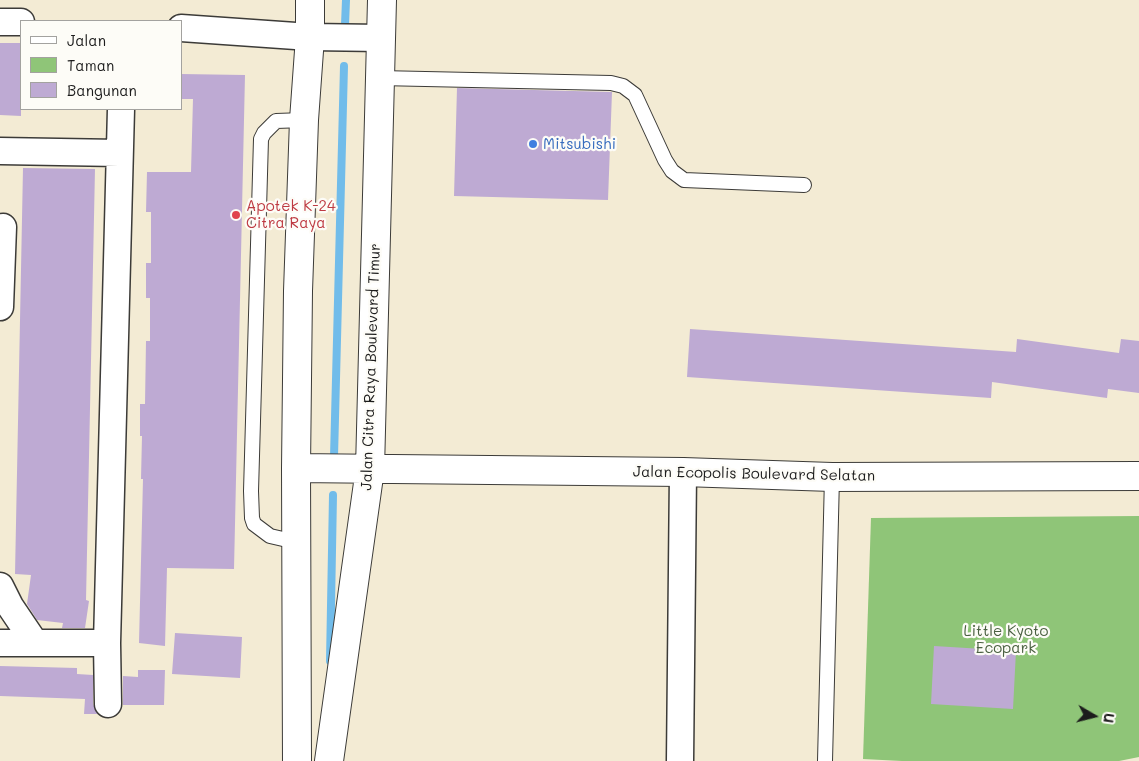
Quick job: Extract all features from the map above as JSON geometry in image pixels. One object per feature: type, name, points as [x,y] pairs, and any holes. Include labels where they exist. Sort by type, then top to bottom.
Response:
[{"type":"street","points":[[297,761],[296,468],[298,291],[304,120],[321,36],[310,0]]},
{"type":"street","name":"Jalan Citra Raya Boulevard Timur","points":[[330,761],[363,469],[379,78],[374,38],[382,0]]},
{"type":"street","points":[[0,22],[20,22]]},
{"type":"street","points":[[182,28],[374,38]]},
{"type":"street","points":[[108,704],[107,643],[121,110]]},
{"type":"street","points":[[0,151],[119,153]]},
{"type":"street","points":[[0,307],[3,227]]},
{"type":"street","name":"Jalan Ecopolis Boulevard Selatan","points":[[296,468],[683,472],[832,477],[1139,476]]},
{"type":"street","points":[[680,760],[683,472]]},
{"type":"street","points":[[0,586],[10,606],[35,643]]},
{"type":"street","points":[[0,643],[107,643]]},
{"type":"lane","points":[[379,78],[611,83],[623,86],[635,95],[665,160],[672,171],[684,180],[804,185]]},
{"type":"lane","points":[[296,542],[270,536],[254,524],[252,518],[252,491],[261,140],[264,133],[276,121],[304,120]]},
{"type":"lane","points":[[825,761],[832,477]]},
{"type":"green space","name":"Little Kyoto Ecopark","points":[[1139,516],[1139,757],[1119,761],[902,761],[863,759],[871,518]]},
{"type":"building","points":[[0,43],[20,43],[21,116],[0,115]]},
{"type":"building","points":[[182,74],[245,75],[234,569],[167,568],[165,646],[139,643],[143,479],[141,479],[142,436],[140,436],[140,404],[145,404],[146,341],[150,341],[150,298],[146,298],[146,263],[151,263],[151,212],[146,212],[147,172],[191,172],[193,99],[182,99]]},
{"type":"building","name":"Mitsubishi","points":[[457,88],[612,92],[608,200],[454,196]]},
{"type":"building","points":[[23,168],[95,169],[86,600],[89,601],[85,628],[62,628],[63,623],[37,620],[27,604],[31,575],[15,574]]},
{"type":"building","points":[[690,329],[1016,352],[1017,339],[1119,353],[1121,339],[1139,341],[1139,393],[1108,389],[1107,398],[992,382],[991,398],[687,377]]},
{"type":"building","points":[[175,633],[242,637],[240,678],[172,674]]},
{"type":"building","points":[[934,646],[1016,651],[1013,709],[931,704]]},
{"type":"building","points":[[0,666],[77,668],[77,674],[93,675],[93,704],[98,714],[84,714],[85,699],[0,696]]},
{"type":"building","points":[[138,670],[165,670],[164,705],[123,705],[123,676],[138,677]]},
{"type":"waterway","points":[[345,25],[346,0]]},
{"type":"waterway","points":[[334,457],[344,66]]},
{"type":"waterway","points":[[330,661],[333,495]]},
{"type":"place","name":"Mitsubishi","points":[[533,144]]},
{"type":"place","name":"Apotek K-24 Citra Raya","points":[[236,215]]}]
